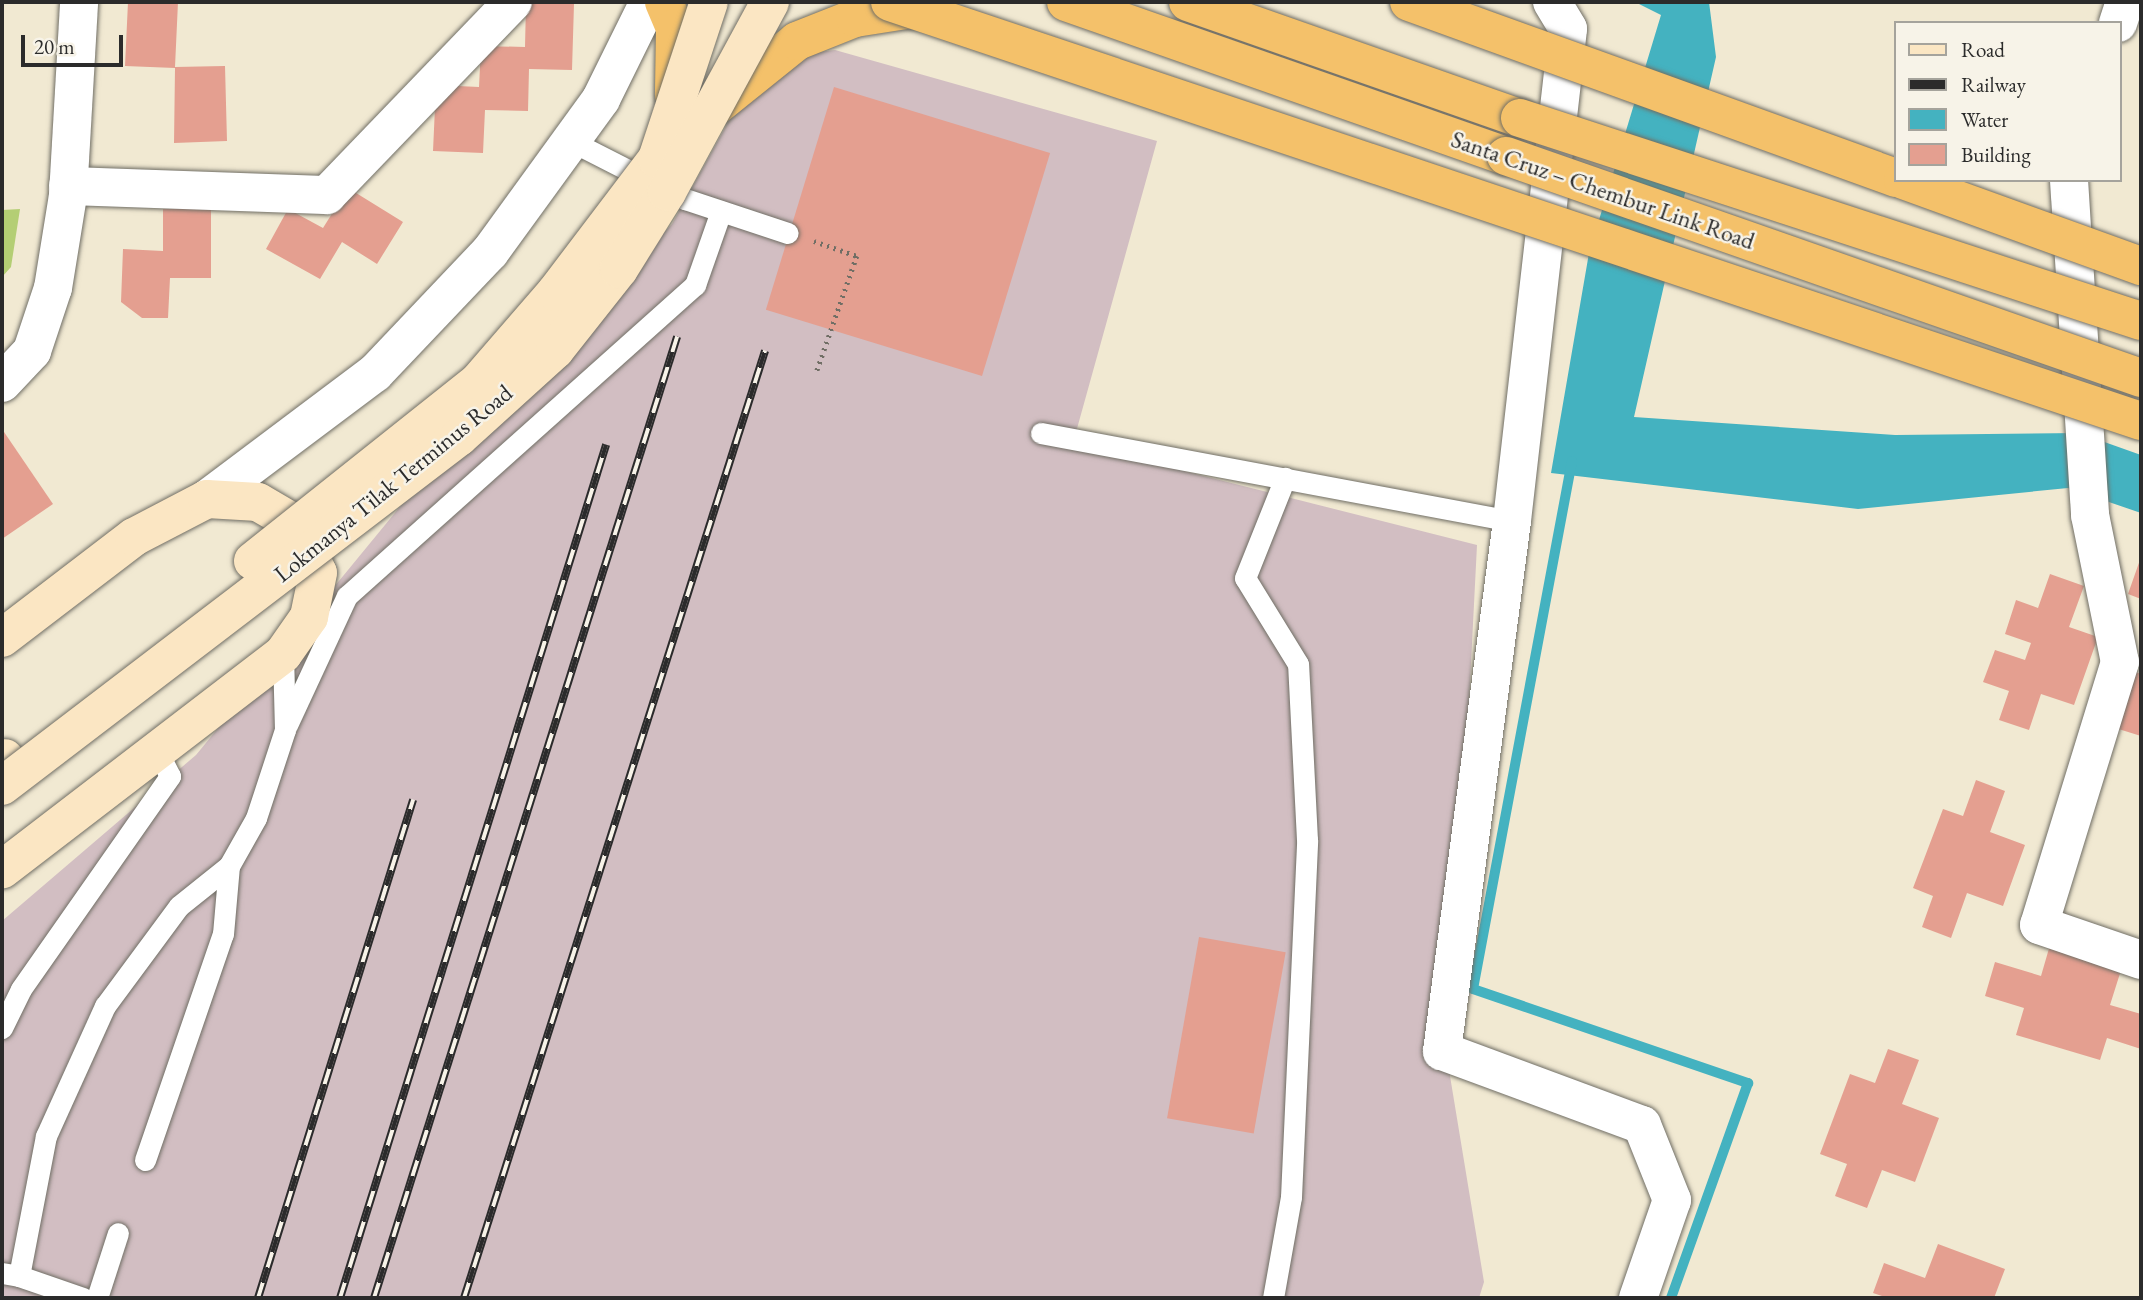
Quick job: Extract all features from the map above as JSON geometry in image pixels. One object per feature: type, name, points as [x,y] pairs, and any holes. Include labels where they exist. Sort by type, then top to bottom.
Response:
[{"type":"highway","points":[[664,2],[675,28],[674,95]]},
{"type":"highway","name":"Santa Cruz – Chembur Link Road","points":[[1066,2],[2141,377]]},
{"type":"highway","name":"Santa Cruz – Chembur Link Road","points":[[1188,2],[1520,118],[2141,321]]},
{"type":"highway","points":[[1409,2],[1895,178]]},
{"type":"highway","points":[[705,117],[750,75],[797,41],[855,18],[901,5],[2141,421]]},
{"type":"highway","points":[[1908,182],[2141,267]]},
{"type":"street","points":[[2,383],[32,351],[52,288],[68,186],[79,2]]},
{"type":"street","points":[[68,186],[327,195],[513,2]]},
{"type":"street","points":[[2,638],[134,537],[207,499],[375,373],[490,252],[601,99],[649,2]]},
{"type":"street","name":"Lokmanya Tilak Terminus Road","points":[[3,768],[479,381],[556,292],[657,159],[674,95],[709,2]]},
{"type":"street","name":"Lokmanya Tilak Terminus Road","points":[[3,768],[459,437],[555,350],[619,270],[667,192],[705,117],[770,2]]},
{"type":"street","points":[[1552,2],[1569,29],[1512,521],[1442,1051],[1642,1125],[1672,1200],[1637,1298]]},
{"type":"street","points":[[2119,21],[2124,2]]},
{"type":"street","points":[[2068,182],[2087,428],[2090,515],[2131,666],[2039,925],[2141,960]]},
{"type":"street","points":[[2,870],[283,654],[309,617],[318,573],[294,523],[258,502],[207,499]]},
{"type":"lane","points":[[571,141],[685,200],[788,233]]},
{"type":"lane","points":[[83,1298],[10,1274],[46,1136],[105,1006],[179,906],[229,866],[256,818],[285,730],[347,596],[695,285],[721,211]]},
{"type":"lane","points":[[1041,433],[1512,521]]},
{"type":"lane","points":[[1273,1298],[1291,1197],[1307,840],[1298,664],[1245,578],[1285,478]]},
{"type":"lane","points":[[283,654],[285,730]]},
{"type":"lane","points":[[2,1028],[22,989],[170,776],[158,752]]},
{"type":"lane","points":[[145,1160],[223,934],[229,866]]},
{"type":"lane","points":[[2,999],[22,989]]},
{"type":"lane","points":[[97,1298],[118,1233]]},
{"type":"path","points":[[788,233],[857,256],[816,374]]},
{"type":"shaded area","points":[[835,50],[1157,141],[1073,443],[1477,545],[1450,1076],[1484,1282],[1479,1298],[2,1298],[2,921],[196,755],[403,503],[672,224],[763,59]]},
{"type":"green space","points":[[20,209],[11,267],[2,277],[2,210]]},
{"type":"water","points":[[1635,2],[1709,2],[1716,57],[1634,417],[1895,435],[2079,433],[2141,455],[2141,513],[2068,488],[1858,509],[1551,473],[1589,253],[1661,15]]},
{"type":"building","points":[[128,2],[178,2],[175,67],[225,66],[227,141],[174,143],[175,68],[125,66]]},
{"type":"building","points":[[526,3],[574,4],[572,70],[529,69],[528,111],[485,110],[483,153],[433,151],[436,85],[479,87],[481,46],[525,47]]},
{"type":"building","points":[[834,87],[1050,153],[982,376],[766,310]]},
{"type":"building","points":[[348,188],[403,222],[377,264],[342,242],[320,279],[266,249],[288,209],[323,228]]},
{"type":"building","points":[[211,208],[211,278],[170,278],[168,318],[142,318],[121,302],[123,249],[163,251],[163,209]]},
{"type":"building","points":[[2,429],[53,504],[2,539]]},
{"type":"building","points":[[2141,557],[2141,599],[2128,594]]},
{"type":"building","points":[[2050,574],[2084,586],[2069,627],[2098,637],[2074,705],[2041,694],[2029,730],[1999,720],[2009,691],[1983,682],[1995,650],[2025,660],[2031,643],[2005,634],[2016,600],[2038,608]]},
{"type":"building","points":[[2130,670],[2141,674],[2141,736],[2112,727]]},
{"type":"building","points":[[1976,780],[2005,791],[1990,832],[2025,845],[2003,906],[1967,893],[1951,938],[1922,927],[1933,896],[1913,888],[1943,809],[1963,816]]},
{"type":"building","points":[[1199,937],[1286,952],[1254,1133],[1167,1118]]},
{"type":"building","points":[[2050,945],[2122,967],[2110,1005],[2141,1014],[2141,1049],[2107,1038],[2100,1060],[2016,1035],[2024,1008],[1985,996],[1995,962],[2041,976]]},
{"type":"building","points":[[1888,1049],[1919,1060],[1902,1104],[1939,1118],[1915,1182],[1882,1170],[1867,1208],[1835,1196],[1847,1164],[1820,1154],[1850,1074],[1875,1083]]},
{"type":"building","points":[[1938,1244],[2005,1269],[1994,1298],[1888,1298],[1873,1293],[1884,1263],[1925,1278]]},
{"type":"waterway","points":[[1572,461],[1473,989],[1748,1083],[1671,1298]]},
{"type":"railway","points":[[374,1298],[677,337]]},
{"type":"railway","points":[[464,1298],[765,351]]},
{"type":"railway","points":[[340,1298],[606,445]]},
{"type":"railway","points":[[258,1298],[413,800]]}]
